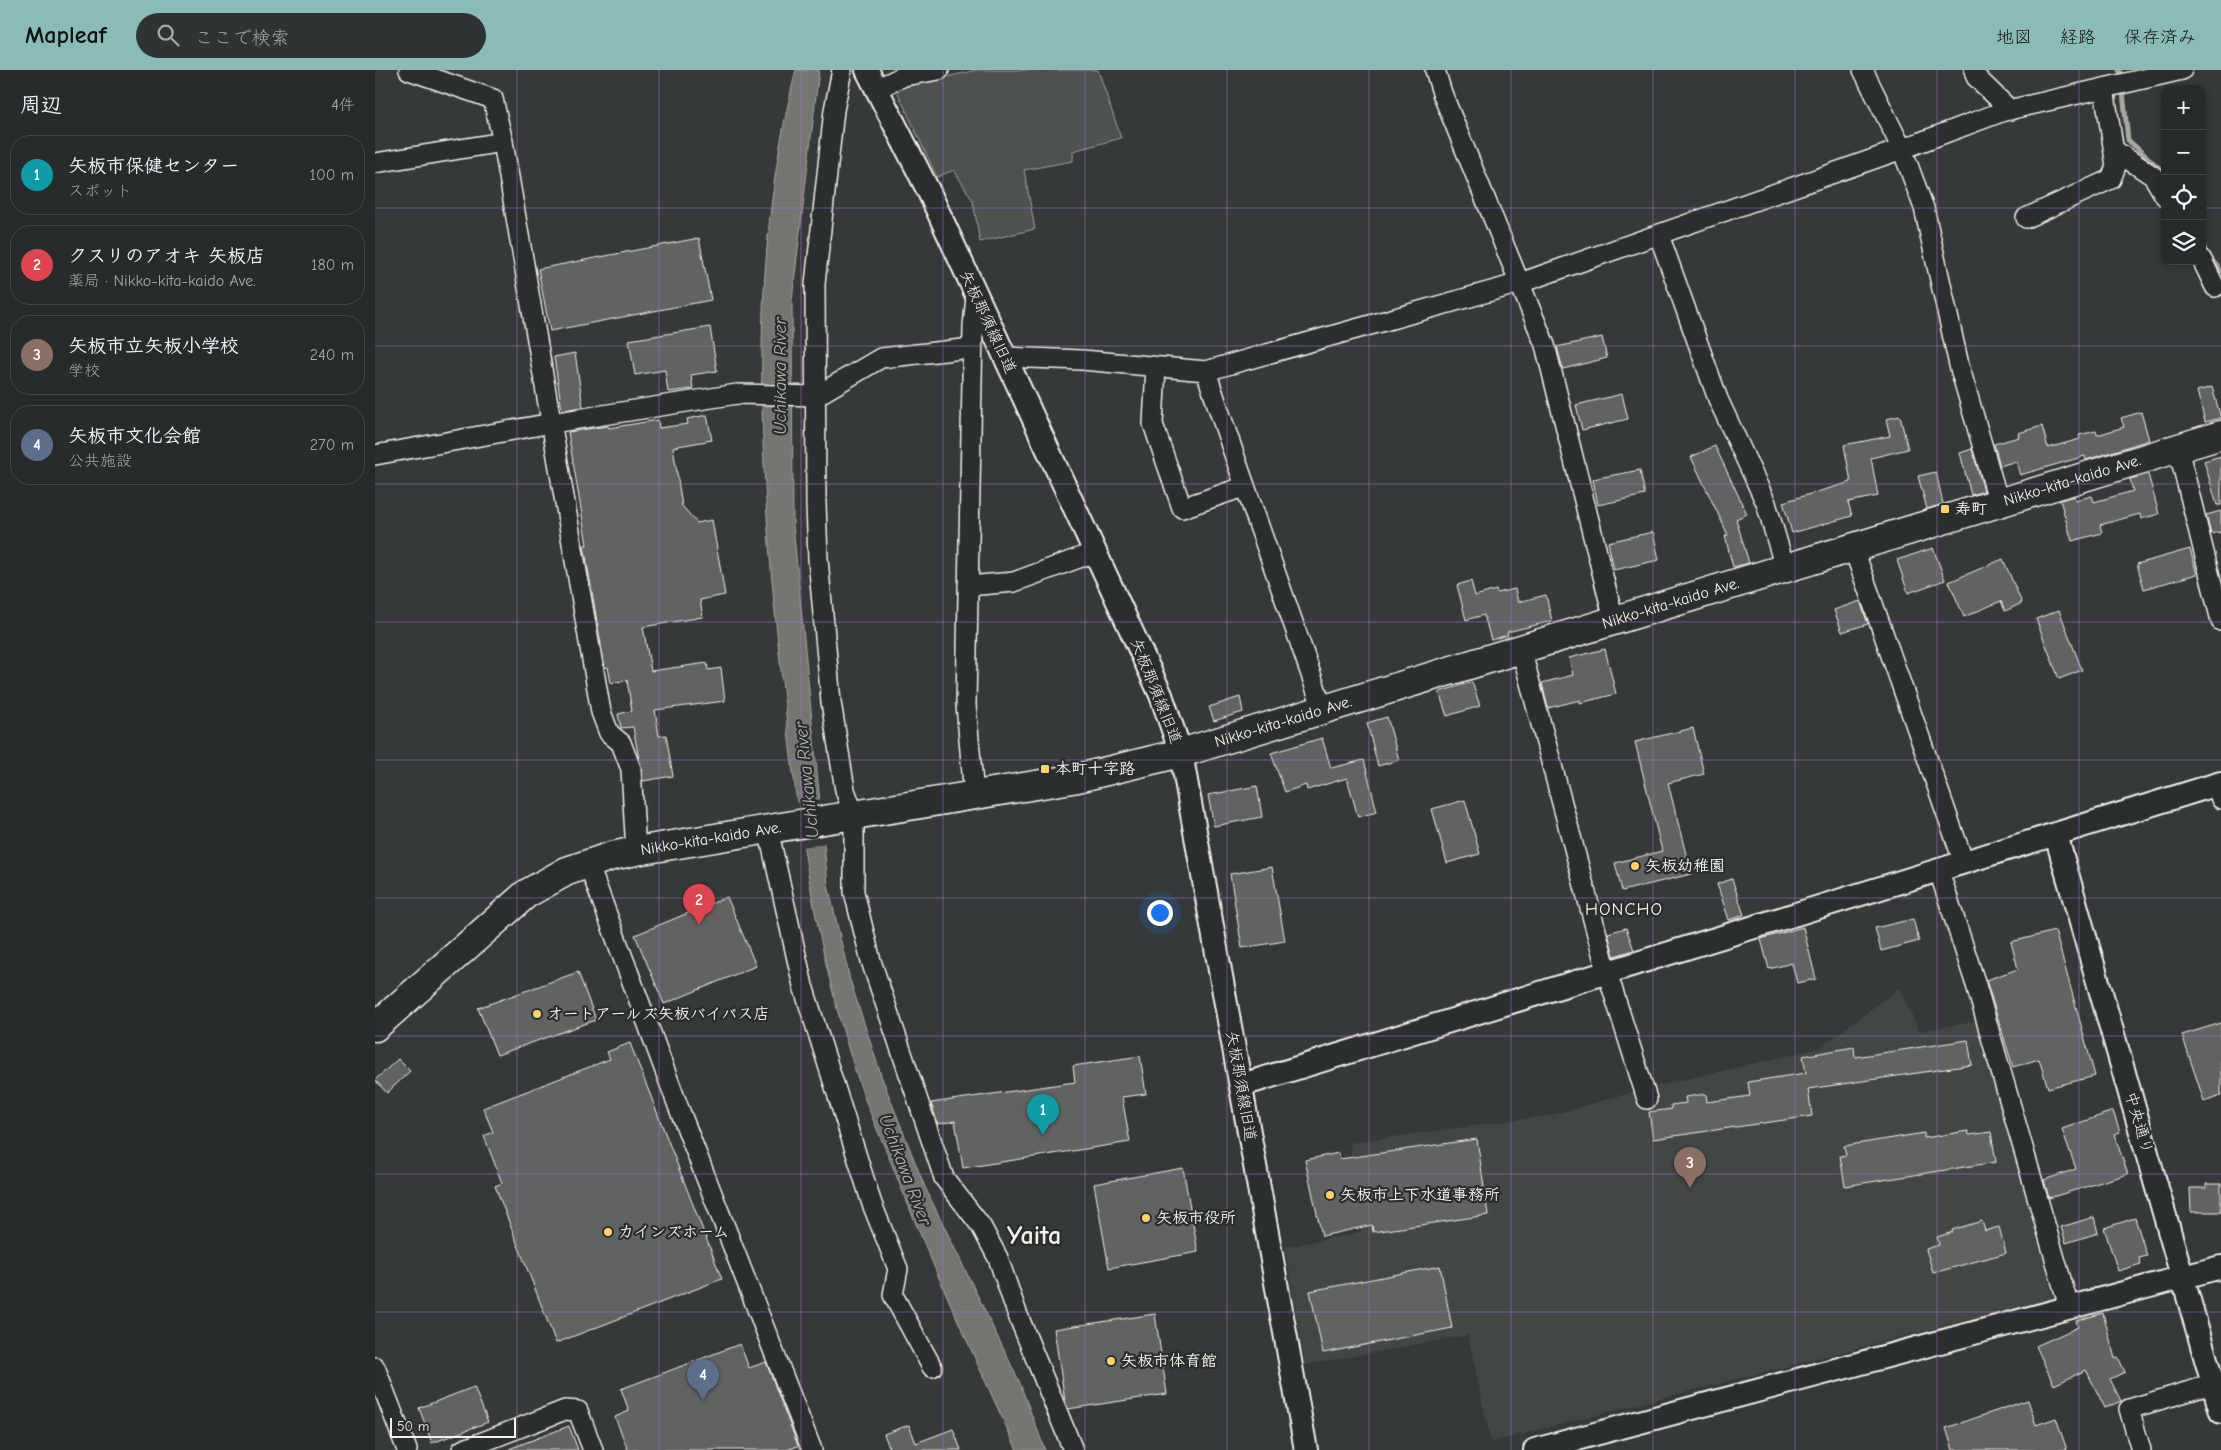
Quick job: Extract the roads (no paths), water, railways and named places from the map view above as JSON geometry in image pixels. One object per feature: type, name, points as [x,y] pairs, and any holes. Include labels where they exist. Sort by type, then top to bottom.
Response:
[{"type":"highway","name":"Nikko-kita-kaido Ave.","points":[[375,1027],[526,894],[567,871],[588,864],[636,852],[1078,778],[1181,753],[2221,435]]},
{"type":"street","points":[[409,70],[493,99],[503,142],[601,712],[609,733],[621,743],[631,769],[636,852]]},
{"type":"street","points":[[843,70],[834,110],[815,284],[816,504],[820,587],[831,702],[849,816],[854,892],[871,961],[944,1178],[981,1226],[998,1258],[1017,1313],[1073,1450]]},
{"type":"street","points":[[873,79],[939,70]]},
{"type":"street","points":[[1435,70],[1442,92],[1545,345],[1614,620]]},
{"type":"street","points":[[1863,70],[1902,149],[1924,208],[1959,365],[1999,503]]},
{"type":"street","points":[[1973,70],[1976,77],[2010,110]]},
{"type":"street","points":[[1005,357],[1082,360],[1207,371],[1520,283],[2010,110],[2182,70]]},
{"type":"street","name":"矢板那須線旧道","points":[[873,79],[1005,357],[1161,695],[1181,753],[1306,1450]]},
{"type":"street","points":[[2026,218],[2111,179],[2116,166],[2104,88]]},
{"type":"street","points":[[375,163],[503,142]]},
{"type":"street","points":[[2114,150],[2153,176],[2161,189]]},
{"type":"street","points":[[1659,235],[1718,400],[1766,503],[1785,568]]},
{"type":"street","points":[[2204,265],[2215,287]]},
{"type":"street","points":[[974,796],[966,705],[967,586],[976,296]]},
{"type":"street","points":[[375,455],[552,423],[737,394],[816,396],[881,358],[973,348]]},
{"type":"street","points":[[1155,367],[1153,424],[1182,508],[1243,486]]},
{"type":"street","points":[[1207,371],[1243,486],[1280,580],[1323,710]]},
{"type":"street","points":[[2177,448],[2221,622]]},
{"type":"street","points":[[1853,547],[1964,863]]},
{"type":"street","points":[[967,586],[1014,582],[1095,552]]},
{"type":"street","points":[[1521,649],[1607,972],[1647,1099]]},
{"type":"street","points":[[1242,1085],[2056,835],[2219,789]]},
{"type":"street","points":[[777,828],[776,874],[803,986],[872,1204],[897,1269],[893,1295],[932,1367]]},
{"type":"street","name":"中央通り","points":[[2056,835],[2221,1412]]},
{"type":"street","points":[[588,864],[675,1097],[812,1450]]},
{"type":"street","points":[[1939,871],[1977,985],[2069,1307]]},
{"type":"street","points":[[1542,1449],[2183,1275],[2221,1267]]},
{"type":"street","points":[[375,1367],[407,1450]]},
{"type":"street","points":[[2141,1450],[2129,1409],[2213,1384]]},
{"type":"street","points":[[462,1450],[565,1410],[573,1409],[578,1411],[593,1450]]},
{"type":"water","name":"Uchikawa River","points":[[796,70],[819,70],[792,300],[793,525],[828,885],[850,980],[882,1078],[924,1185],[1019,1381],[1045,1450],[1017,1450],[910,1210],[867,1105],[831,986],[802,838],[783,689],[768,534],[762,378],[763,301],[769,223],[780,146]]},
{"type":"waterway","points":[[2119,70],[2121,73],[2128,140],[2161,169]]},
{"type":"waterway","points":[[2206,252],[2221,271]]},
{"type":"place","name":"寿町","points":[[1945,509]]},
{"type":"place","name":"本町十字路","points":[[1045,769]]},
{"type":"place","name":"矢板幼稚園","points":[[1635,866]]},
{"type":"place","name":"クスリのアオキ 矢板店","points":[[699,925]]},
{"type":"place","name":"オートアールズ矢板バイパス店","points":[[537,1014]]},
{"type":"place","name":"矢板市保健センター","points":[[1043,1135]]},
{"type":"place","name":"矢板市立矢板小学校","points":[[1690,1188]]},
{"type":"place","name":"矢板市上下水道事務所","points":[[1330,1195]]},
{"type":"place","name":"矢板市役所","points":[[1146,1218]]},
{"type":"place","name":"カインズホーム","points":[[608,1232]]},
{"type":"place","name":"矢板市体育館","points":[[1111,1361]]},
{"type":"place","name":"矢板市文化会館","points":[[703,1400]]},
{"type":"district","name":"HONCHO","points":[[1624,909]]},
{"type":"district","name":"Yaita","points":[[1034,1236]]}]
